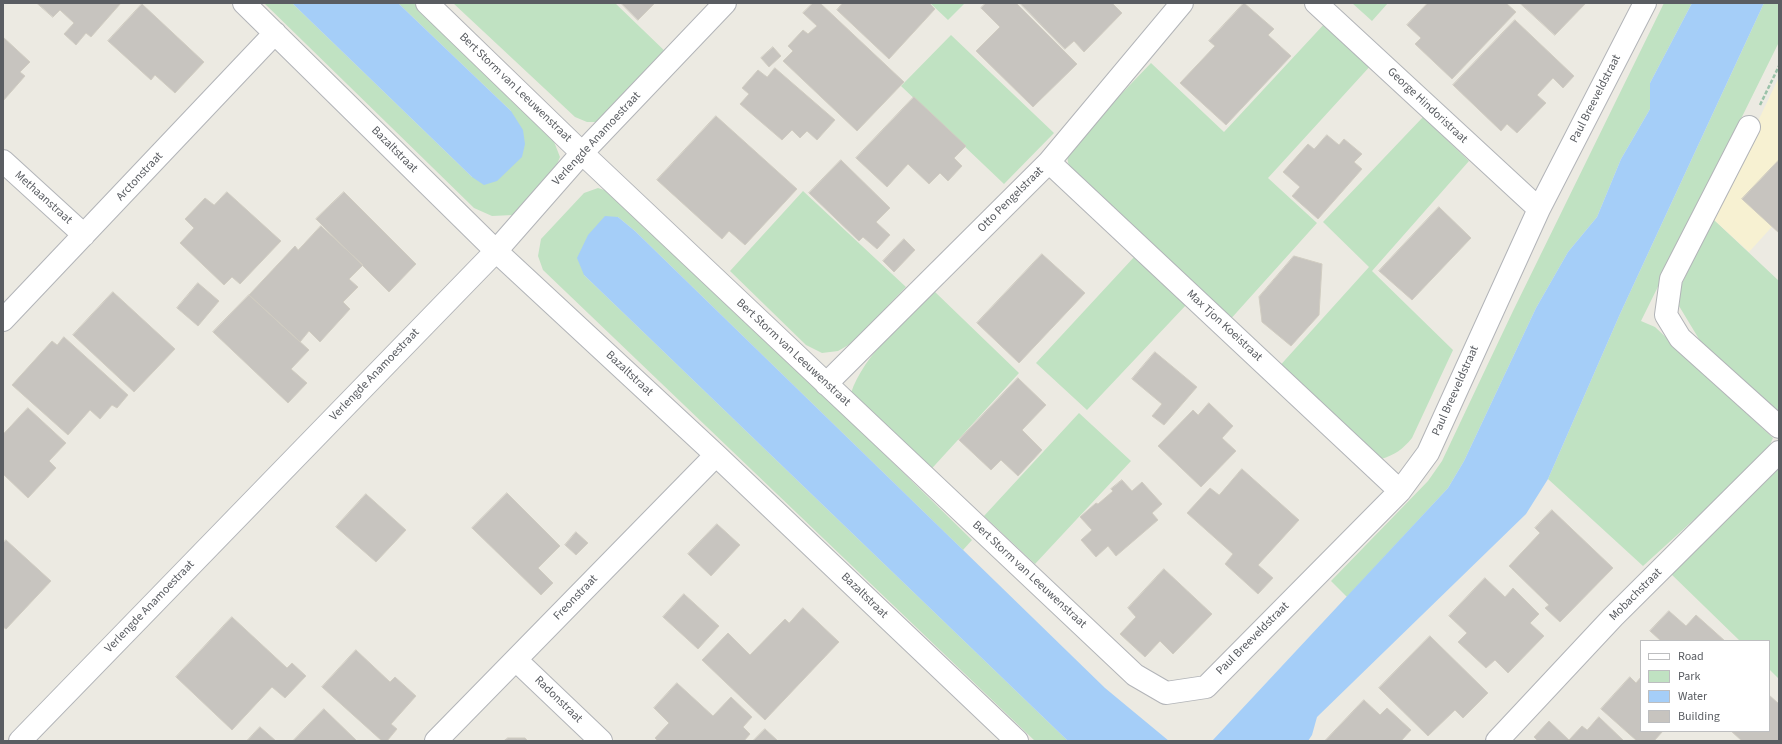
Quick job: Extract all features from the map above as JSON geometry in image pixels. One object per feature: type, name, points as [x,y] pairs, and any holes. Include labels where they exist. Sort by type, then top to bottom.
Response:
[{"type":"street","name":"Bazaltstraat","points":[[244,3],[496,250],[716,455],[1017,741]]},
{"type":"street","name":"Bert Storm van Leeuwenstraat","points":[[427,3],[582,153],[1135,675],[1166,693]]},
{"type":"street","name":"Verlengde Anamoestraat","points":[[20,741],[496,250],[582,153],[725,3]]},
{"type":"street","name":"Otto Pengelstraat","points":[[826,384],[1049,162],[1182,3]]},
{"type":"street","name":"George Hindoristraat","points":[[1316,3],[1539,209]]},
{"type":"street","name":"Paul Breeveldstraat","points":[[1166,693],[1206,687],[1400,491],[1428,453],[1539,209],[1645,3]]},
{"type":"street","name":"Arctonstraat","points":[[3,320],[275,33]]},
{"type":"street","points":[[1749,127],[1671,280],[1666,316],[1680,338],[1779,428]]},
{"type":"street","name":"Methaanstraat","points":[[3,162],[84,236]]},
{"type":"street","name":"Max Tjon Koeistraat","points":[[1049,162],[1400,491]]},
{"type":"street","name":"Mobachstraat","points":[[1497,741],[1613,617],[1779,452]]},
{"type":"street","name":"Freonstraat","points":[[436,741],[716,455]]},
{"type":"street","name":"Radonstraat","points":[[516,660],[601,741]]},
{"type":"path","points":[[1749,127],[1779,66]]},
{"type":"green space","points":[[264,3],[292,3],[472,177],[511,111],[398,3],[414,3],[551,134],[560,157],[555,169],[513,215],[492,216],[474,208]]},
{"type":"green space","points":[[453,3],[615,3],[669,55],[602,122],[587,122],[575,117]]},
{"type":"green space","points":[[930,3],[965,3],[948,20]]},
{"type":"green space","points":[[1352,3],[1388,3],[1372,21]]},
{"type":"green space","points":[[1664,3],[1692,3],[1650,83],[1650,109],[1621,159],[1597,217],[1568,252],[1536,308],[1464,461],[1448,488],[1347,597],[1331,581],[1428,481],[1442,461],[1513,311]]},
{"type":"green space","points":[[1764,3],[1779,3],[1779,42],[1641,321],[1655,327],[1773,438],[1765,455],[1643,566],[1548,479],[1620,314]]},
{"type":"green space","points":[[1327,21],[1373,63],[1268,178],[1317,223],[1228,322],[1072,173],[1068,163],[1068,155],[1077,140],[1151,63],[1224,132]]},
{"type":"green space","points":[[951,35],[1054,133],[1004,184],[901,86]]},
{"type":"green space","points":[[1423,117],[1469,161],[1372,271],[1453,350],[1412,438],[1398,451],[1381,459],[1276,370],[1369,267],[1323,222]]},
{"type":"green space","points":[[598,188],[614,193],[629,204],[972,540],[963,550],[635,231],[618,217],[584,275],[1068,741],[1035,741],[543,270],[538,256],[541,239],[584,193]]},
{"type":"green space","points":[[803,191],[906,287],[852,343],[838,351],[822,353],[806,345],[730,271]]},
{"type":"green space","points":[[1712,218],[1779,281],[1779,415],[1702,344],[1679,306],[1681,286]]},
{"type":"green space","points":[[1135,256],[1187,304],[1087,410],[1036,363]]},
{"type":"green space","points":[[934,291],[1019,373],[925,476],[851,393],[865,365],[875,351]]},
{"type":"green space","points":[[1079,413],[1131,461],[1035,564],[984,516]]},
{"type":"green space","points":[[1779,467],[1779,679],[1770,670],[1770,640],[1739,640],[1669,572]]},
{"type":"sand","points":[[1779,77],[1779,219],[1749,252],[1712,218]]},
{"type":"water","points":[[292,3],[398,3],[511,111],[523,130],[525,144],[522,157],[497,181],[484,185],[472,177]]},
{"type":"water","points":[[1692,3],[1764,3],[1620,314],[1548,479],[1526,514],[1317,717],[1312,735],[1308,741],[1212,741],[1448,488],[1464,461],[1536,308],[1568,252],[1597,217],[1621,159],[1650,109],[1650,83]]},
{"type":"water","points":[[605,216],[618,217],[635,231],[1105,688],[1169,741],[1068,741],[584,275],[577,258],[588,235]]},
{"type":"building","points":[[37,3],[121,3],[91,37],[86,33],[76,45],[64,34],[74,23],[60,10],[53,17]]},
{"type":"building","points":[[621,3],[655,3],[638,20]]},
{"type":"building","points":[[813,3],[820,3],[904,82],[857,131],[783,61],[793,51],[788,46],[803,30],[808,34],[817,26],[803,13]]},
{"type":"building","points":[[843,3],[929,3],[935,9],[889,59],[837,10]]},
{"type":"building","points":[[986,3],[1016,3],[1077,64],[1033,107],[976,51],[1000,27],[981,8]]},
{"type":"building","points":[[1020,3],[1112,3],[1122,13],[1084,52],[1074,41],[1065,49]]},
{"type":"building","points":[[1244,3],[1274,29],[1268,35],[1291,56],[1226,125],[1180,83],[1215,46],[1209,41]]},
{"type":"building","points":[[1428,3],[1506,3],[1516,12],[1452,79],[1415,44],[1421,38],[1407,25]]},
{"type":"building","points":[[1520,3],[1586,3],[1555,35]]},
{"type":"building","points":[[142,4],[204,62],[175,93],[155,75],[151,80],[108,41]]},
{"type":"building","points":[[1515,20],[1574,76],[1563,88],[1553,78],[1537,95],[1546,103],[1517,133],[1507,124],[1501,131],[1453,85]]},
{"type":"building","points":[[3,37],[30,62],[20,72],[25,76],[3,101]]},
{"type":"building","points":[[773,47],[781,56],[769,67],[761,58]]},
{"type":"building","points":[[775,68],[835,120],[817,140],[807,131],[800,138],[792,130],[782,140],[740,104],[749,94],[742,88],[758,70],[767,77]]},
{"type":"building","points":[[914,97],[966,146],[954,158],[962,166],[948,181],[940,173],[929,184],[908,164],[887,187],[856,158]]},
{"type":"building","points":[[716,116],[797,189],[745,245],[729,231],[722,239],[657,180]]},
{"type":"building","points":[[1327,135],[1339,145],[1344,139],[1362,154],[1354,162],[1362,169],[1318,219],[1292,196],[1300,187],[1283,172],[1308,144],[1314,149]]},
{"type":"building","points":[[841,160],[890,208],[876,222],[890,235],[877,249],[863,237],[859,241],[809,193]]},
{"type":"building","points":[[1779,160],[1779,233],[1742,199]]},
{"type":"building","points":[[227,192],[281,241],[240,284],[232,277],[224,285],[180,243],[194,228],[185,219],[205,198],[214,205]]},
{"type":"building","points":[[344,192],[416,264],[389,292],[316,219]]},
{"type":"building","points":[[1439,207],[1471,238],[1412,300],[1379,271]]},
{"type":"building","points":[[321,226],[363,265],[349,279],[358,287],[343,302],[350,309],[320,342],[309,331],[300,342],[249,295],[295,246],[298,250]]},
{"type":"building","points":[[904,239],[915,250],[894,272],[883,261]]},
{"type":"building","points":[[1042,254],[1085,293],[1019,363],[977,323]]},
{"type":"building","points":[[1294,256],[1322,264],[1319,315],[1291,346],[1262,322],[1259,297]]},
{"type":"building","points":[[198,283],[219,301],[198,326],[177,308]]},
{"type":"building","points":[[113,292],[175,349],[134,392],[73,335]]},
{"type":"building","points":[[249,295],[309,350],[291,369],[307,383],[288,403],[213,332]]},
{"type":"building","points":[[64,337],[128,395],[117,408],[112,405],[100,419],[90,410],[68,435],[12,385],[52,341],[57,345]]},
{"type":"building","points":[[1155,352],[1197,387],[1164,425],[1152,416],[1162,404],[1132,379]]},
{"type":"building","points":[[1018,378],[1046,405],[1022,430],[1042,450],[1018,476],[1001,460],[991,470],[959,440]]},
{"type":"building","points":[[1209,403],[1233,426],[1222,438],[1236,451],[1201,487],[1158,446],[1193,410],[1198,415]]},
{"type":"building","points":[[28,408],[66,443],[49,461],[56,468],[28,498],[3,474],[3,432],[4,433]]},
{"type":"building","points":[[1242,469],[1299,520],[1258,565],[1273,578],[1258,594],[1225,564],[1233,554],[1187,513],[1210,488],[1219,495]]},
{"type":"building","points":[[1122,480],[1132,491],[1142,482],[1162,504],[1152,513],[1158,520],[1116,556],[1108,546],[1096,557],[1081,540],[1092,530],[1080,517],[1113,491],[1111,489]]},
{"type":"building","points":[[507,493],[560,546],[538,568],[553,583],[541,595],[472,528]]},
{"type":"building","points":[[366,494],[406,530],[376,562],[336,527]]},
{"type":"building","points":[[1552,510],[1613,568],[1560,622],[1545,608],[1549,605],[1509,566],[1540,533],[1535,528]]},
{"type":"building","points":[[717,524],[740,545],[711,576],[688,554]]},
{"type":"building","points":[[576,532],[588,543],[576,555],[565,545]]},
{"type":"building","points":[[6,540],[51,581],[6,629],[3,627],[3,543]]},
{"type":"building","points":[[1164,569],[1212,614],[1173,654],[1160,641],[1145,657],[1120,634],[1136,617],[1128,608]]},
{"type":"building","points":[[1485,578],[1505,597],[1513,588],[1539,614],[1530,623],[1544,636],[1508,673],[1495,660],[1486,668],[1458,642],[1467,633],[1449,616]]},
{"type":"building","points":[[684,594],[719,626],[698,649],[663,617]]},
{"type":"building","points":[[803,608],[839,642],[765,720],[702,660],[728,633],[750,655],[785,619],[789,623]]},
{"type":"building","points":[[1669,611],[1686,626],[1696,615],[1724,640],[1660,640],[1650,631]]},
{"type":"building","points":[[232,617],[287,668],[292,663],[306,676],[285,698],[272,687],[232,730],[176,677]]},
{"type":"building","points":[[1430,636],[1488,693],[1463,718],[1455,710],[1428,736],[1379,688]]},
{"type":"building","points":[[356,650],[390,682],[395,677],[416,696],[391,724],[397,729],[387,741],[382,741],[322,687]]},
{"type":"building","points":[[1630,677],[1636,683],[1640,678],[1640,732],[1662,732],[1654,741],[1637,741],[1601,709]]},
{"type":"building","points":[[677,683],[713,716],[731,697],[752,717],[743,727],[750,734],[744,741],[658,741],[655,738],[669,723],[654,708]]},
{"type":"building","points":[[1770,696],[1779,704],[1779,741],[1742,741],[1732,732],[1770,732]]},
{"type":"building","points":[[1364,700],[1380,715],[1387,708],[1411,730],[1401,741],[1325,741]]},
{"type":"building","points":[[324,709],[357,741],[293,741]]},
{"type":"building","points":[[1599,717],[1624,741],[1538,741],[1534,737],[1549,721],[1569,740],[1582,726],[1587,730]]},
{"type":"building","points":[[260,727],[276,741],[247,741]]},
{"type":"building","points":[[765,729],[778,741],[753,741]]},
{"type":"building","points":[[508,738],[525,738],[528,741],[504,741]]}]
